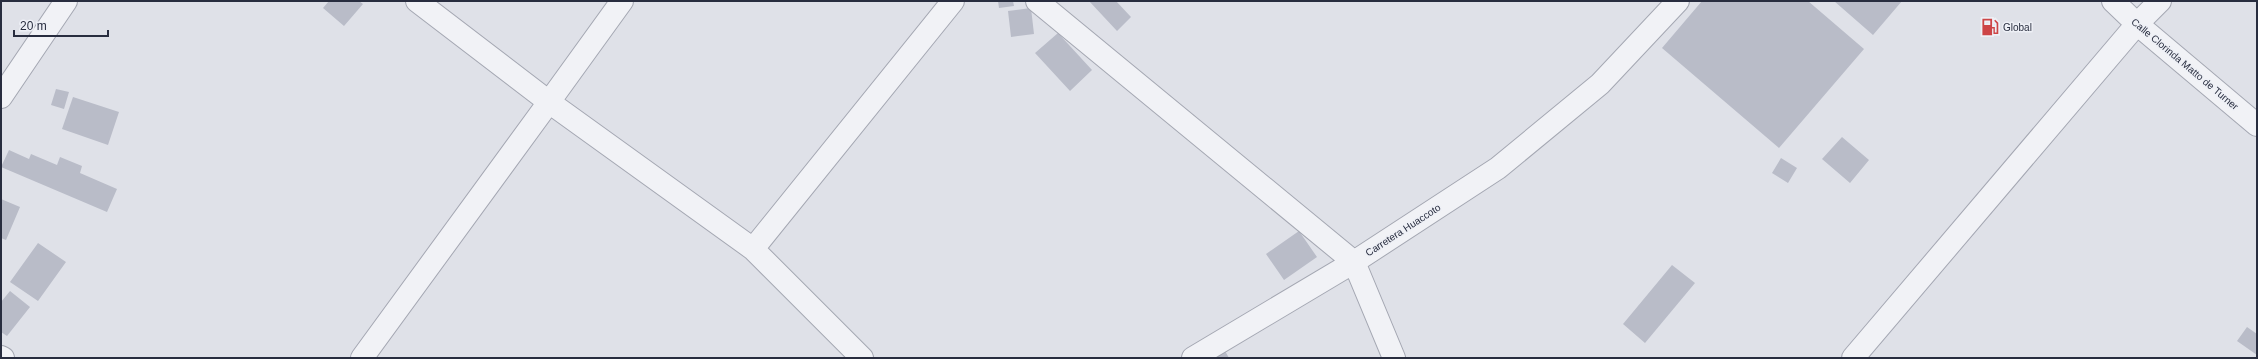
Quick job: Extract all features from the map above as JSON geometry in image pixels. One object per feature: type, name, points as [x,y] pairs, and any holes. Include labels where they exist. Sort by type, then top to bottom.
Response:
[{"type":"street","points":[[1,97],[66,1]]},
{"type":"street","points":[[417,1],[549,102],[753,249],[862,358]]},
{"type":"street","points":[[362,358],[622,1]]},
{"type":"street","points":[[753,249],[953,1]]},
{"type":"street","points":[[1037,1],[1354,262],[1394,358]]},
{"type":"street","name":"Carretera Huaccoto","points":[[1192,358],[1354,262],[1498,168],[1600,84],[1678,1]]},
{"type":"street","name":"Calle Clorinda Matto de Turner","points":[[2113,1],[2137,24],[2257,125]]},
{"type":"street","points":[[1853,358],[2137,24],[2160,1]]},
{"type":"building","points":[[329,1],[359,1],[363,4],[344,26],[323,8]]},
{"type":"building","points":[[998,1],[1013,1],[1014,6],[999,8]]},
{"type":"building","points":[[1089,1],[1116,1],[1131,17],[1117,31]]},
{"type":"building","points":[[1702,1],[1808,1],[1864,49],[1779,148],[1662,48]]},
{"type":"building","points":[[1834,1],[1902,1],[1873,35]]},
{"type":"building","points":[[1031,8],[1034,34],[1011,37],[1008,11]]},
{"type":"building","points":[[1058,33],[1092,70],[1070,91],[1035,53]]},
{"type":"building","points":[[56,89],[69,92],[64,109],[51,105]]},
{"type":"building","points":[[73,97],[119,112],[108,145],[62,129]]},
{"type":"building","points":[[1842,137],[1869,160],[1850,183],[1822,159]]},
{"type":"building","points":[[9,150],[29,159],[31,154],[57,165],[60,157],[82,166],[80,173],[117,189],[107,212],[1,167]]},
{"type":"building","points":[[1781,158],[1797,168],[1788,183],[1772,173]]},
{"type":"building","points":[[1,199],[20,207],[6,240],[1,238]]},
{"type":"building","points":[[1299,231],[1317,257],[1284,280],[1266,254]]},
{"type":"building","points":[[38,243],[66,262],[38,301],[10,282]]},
{"type":"building","points":[[1672,265],[1695,283],[1645,343],[1623,324]]},
{"type":"building","points":[[10,291],[30,307],[7,336],[1,332],[1,302]]},
{"type":"building","points":[[2247,327],[2257,334],[2257,355],[2237,341]]},
{"type":"building","points":[[1224,349],[1229,358],[1206,358]]},
{"type":"place","name":"Global","points":[[1990,27]]}]
